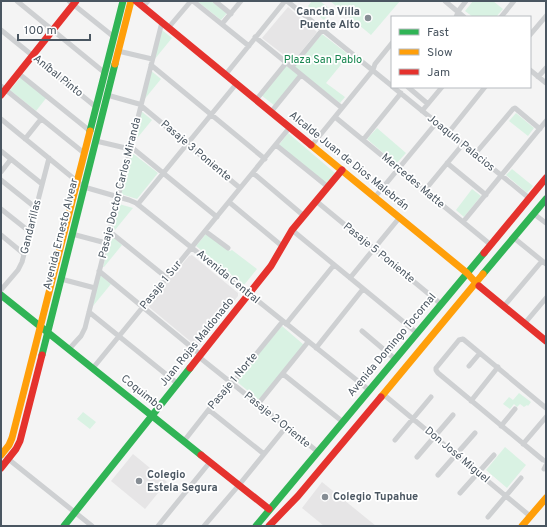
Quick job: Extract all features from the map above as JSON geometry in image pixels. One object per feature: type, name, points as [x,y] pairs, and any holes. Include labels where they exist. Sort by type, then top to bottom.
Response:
[{"type":"main road","name":"Avenida Ernesto Alvear","points":[[16,439],[41,326],[123,1]]},
{"type":"main road","name":"Avenida Ernesto Alvear","points":[[1,468],[9,445],[16,439],[47,332],[131,1]]},
{"type":"main road","name":"Alcalde Juan de Dios Malebrán","points":[[136,1],[146,4],[169,28],[400,217],[467,273],[476,283],[546,340]]},
{"type":"main road","points":[[2,90],[53,30],[73,2]]},
{"type":"main road","name":"Juan Rojas Maldonado","points":[[64,526],[274,263],[292,230],[342,170]]},
{"type":"main road","name":"Avenida Domingo Tocornal","points":[[256,526],[546,178]]},
{"type":"main road","points":[[269,526],[293,502],[546,199]]},
{"type":"main road","name":"Coquimbo","points":[[1,295],[270,509]]},
{"type":"main road","points":[[395,359],[404,360],[405,368]]},
{"type":"main road","points":[[348,415],[352,422],[358,424]]},
{"type":"main road","points":[[522,526],[546,498]]},
{"type":"street","points":[[17,1],[105,73]]},
{"type":"street","points":[[169,28],[192,1],[249,46]]},
{"type":"street","points":[[215,1],[230,14]]},
{"type":"street","points":[[222,24],[241,1]]},
{"type":"street","points":[[445,1],[457,15],[466,1]]},
{"type":"street","points":[[502,16],[514,1]]},
{"type":"street","points":[[73,2],[114,37]]},
{"type":"street","points":[[226,74],[283,2]]},
{"type":"street","name":"Joaquín Palacios","points":[[283,2],[323,30],[391,84]]},
{"type":"street","points":[[531,34],[546,16]]},
{"type":"street","name":"Pasaje Doctor Carlos Miranda","points":[[69,349],[84,332],[162,22]]},
{"type":"street","name":"Aníbal Pinto","points":[[1,30],[96,107]]},
{"type":"street","points":[[292,67],[323,30]]},
{"type":"street","points":[[255,37],[342,108]]},
{"type":"street","points":[[312,145],[373,70],[375,64],[391,44]]},
{"type":"street","points":[[118,51],[152,59]]},
{"type":"street","points":[[256,100],[286,63]]},
{"type":"street","points":[[151,65],[265,159]]},
{"type":"street","points":[[538,77],[546,68]]},
{"type":"street","points":[[531,71],[546,83]]},
{"type":"street","points":[[18,73],[90,131]]},
{"type":"street","points":[[271,112],[301,75]]},
{"type":"street","points":[[138,204],[237,84]]},
{"type":"street","name":"Joaquín Palacios","points":[[396,88],[529,198]]},
{"type":"street","points":[[409,88],[428,104]]},
{"type":"street","points":[[422,111],[441,88]]},
{"type":"street","points":[[448,132],[484,88]]},
{"type":"street","points":[[2,90],[42,119],[84,153]]},
{"type":"street","points":[[363,140],[401,93]]},
{"type":"street","name":"Pasaje 3 Poniente","points":[[107,96],[134,102],[140,106],[240,188]]},
{"type":"street","points":[[475,154],[514,108],[540,129]]},
{"type":"street","name":"Mercedes Matte","points":[[335,117],[491,245]]},
{"type":"street","name":"Avenida Central","points":[[1,119],[84,187],[132,200],[138,204],[369,390]]},
{"type":"street","points":[[25,139],[42,119]]},
{"type":"street","points":[[463,222],[546,121]]},
{"type":"street","points":[[375,197],[437,122]]},
{"type":"street","name":"Pasaje 1 Sur","points":[[93,368],[290,127]]},
{"type":"street","points":[[96,141],[130,148],[217,217]]},
{"type":"street","points":[[424,190],[462,144]]},
{"type":"street","points":[[276,145],[328,187]]},
{"type":"street","points":[[1,151],[42,184]]},
{"type":"street","name":"Gandarillas","points":[[1,290],[19,267],[24,254],[49,158]]},
{"type":"street","points":[[1,172],[11,159]]},
{"type":"street","points":[[447,163],[486,195]]},
{"type":"street","points":[[253,173],[304,216]]},
{"type":"street","points":[[1,180],[36,208]]},
{"type":"street","name":"Pasaje 5 Poniente","points":[[316,201],[441,304]]},
{"type":"street","points":[[229,202],[282,246]]},
{"type":"street","points":[[1,209],[30,232]]},
{"type":"street","points":[[534,214],[546,223]]},
{"type":"street","points":[[350,278],[400,217]]},
{"type":"street","points":[[292,230],[417,333]]},
{"type":"street","points":[[109,231],[167,278]]},
{"type":"street","points":[[205,231],[228,248]]},
{"type":"street","points":[[72,234],[106,243]]},
{"type":"street","points":[[1,235],[24,254]]},
{"type":"street","points":[[504,306],[544,263],[514,238]]},
{"type":"street","name":"Pasaje 1 Norte","points":[[184,441],[231,383],[285,323],[334,265]]},
{"type":"street","name":"Pasaje 2 Oriente","points":[[99,271],[231,383],[318,452]]},
{"type":"street","points":[[61,279],[95,288]]},
{"type":"street","points":[[316,348],[363,289]]},
{"type":"street","points":[[525,323],[546,298]]},
{"type":"street","points":[[89,312],[178,384]]},
{"type":"street","points":[[362,331],[395,359]]},
{"type":"street","points":[[546,408],[465,340],[461,339],[436,369],[437,372],[471,401],[546,461]]},
{"type":"street","points":[[258,404],[308,342]]},
{"type":"street","points":[[468,366],[480,353]]},
{"type":"street","points":[[471,401],[498,367]]},
{"type":"street","points":[[283,374],[343,422]]},
{"type":"street","name":"Don José Miguel","points":[[383,394],[530,516]]},
{"type":"street","points":[[395,440],[430,397]]},
{"type":"street","points":[[501,426],[515,409]]},
{"type":"street","points":[[209,410],[264,454]]},
{"type":"street","points":[[417,457],[453,415]]},
{"type":"street","points":[[523,444],[546,417]]},
{"type":"street","points":[[204,526],[286,427]]},
{"type":"street","points":[[438,475],[475,433]]},
{"type":"street","points":[[460,493],[494,455]]},
{"type":"street","points":[[4,456],[92,526]]},
{"type":"street","points":[[158,526],[210,462]]},
{"type":"street","points":[[488,517],[520,478]]},
{"type":"shaded area","points":[[288,7],[317,32],[293,62],[262,38]]},
{"type":"shaded area","points":[[192,255],[238,293],[238,296],[199,345],[196,346],[149,307],[149,304],[189,256]]},
{"type":"shaded area","name":"Colegio Estela Segura","points":[[133,454],[167,482],[145,509],[111,481]]},
{"type":"shaded area","name":"Colegio Tupahue","points":[[322,482],[376,526],[324,526],[302,508]]},
{"type":"green space","points":[[197,1],[211,1],[227,13],[221,20]]},
{"type":"green space","points":[[312,1],[320,1],[331,10],[324,20],[308,6]]},
{"type":"green space","name":"Cancha Villa Puente Alto","points":[[330,1],[400,1],[371,35]]},
{"type":"green space","points":[[473,1],[493,1],[503,9],[497,16],[472,16],[465,11]]},
{"type":"green space","points":[[162,30],[172,38],[154,60]]},
{"type":"green space","name":"Plaza San Pablo","points":[[322,34],[349,55],[326,83],[345,97],[340,103],[301,73],[275,106],[261,95],[285,65],[292,70]]},
{"type":"green space","points":[[149,69],[161,79],[143,101]]},
{"type":"green space","points":[[21,77],[47,97],[36,111],[10,90]]},
{"type":"green space","points":[[141,111],[152,120],[133,142]]},
{"type":"green space","points":[[516,113],[534,128],[528,136],[509,121]]},
{"type":"green space","points":[[377,128],[406,153],[396,164],[367,139]]},
{"type":"green space","points":[[288,133],[335,173],[326,184],[279,145]]},
{"type":"green space","points":[[131,152],[158,173],[137,199],[121,194]]},
{"type":"green space","points":[[512,169],[533,186],[527,193],[506,175]]},
{"type":"green space","points":[[472,189],[481,196],[464,217],[456,210]]},
{"type":"green space","points":[[119,204],[133,208],[115,230],[113,229]]},
{"type":"green space","points":[[206,234],[230,251],[232,250],[257,269],[244,285],[196,246]]},
{"type":"green space","points":[[111,235],[122,245],[103,267]]},
{"type":"green space","points":[[99,274],[111,284],[93,306]]},
{"type":"green space","points":[[282,326],[304,345],[259,400],[236,381]]},
{"type":"green space","points":[[519,393],[531,402],[528,406],[527,405],[524,407],[520,404],[517,407],[514,404],[510,409],[503,404],[509,397],[513,400]]},
{"type":"green space","points":[[83,412],[96,422],[90,429],[77,419]]},
{"type":"green space","points":[[505,447],[526,465],[507,488],[486,470]]},
{"type":"traffic: fast","points":[[90,131],[123,1]]},
{"type":"traffic: fast","points":[[42,355],[115,64]]},
{"type":"traffic: fast","points":[[483,274],[546,199]]},
{"type":"traffic: fast","points":[[256,526],[484,253]]},
{"type":"traffic: fast","points":[[1,295],[201,455]]},
{"type":"traffic: fast","points":[[64,526],[190,368]]},
{"type":"traffic: slow","points":[[115,64],[131,1]]},
{"type":"traffic: slow","points":[[1,455],[9,445],[12,438],[90,131]]},
{"type":"traffic: slow","points":[[311,145],[467,273],[479,286]]},
{"type":"traffic: slow","points":[[381,397],[483,274]]},
{"type":"traffic: slow","points":[[522,526],[546,498]]},
{"type":"traffic: jam","points":[[1,95],[76,1]]},
{"type":"traffic: jam","points":[[136,1],[311,145]]},
{"type":"traffic: jam","points":[[190,368],[271,266],[292,230],[342,170]]},
{"type":"traffic: jam","points":[[484,253],[546,178]]},
{"type":"traffic: jam","points":[[479,286],[546,341]]},
{"type":"traffic: jam","points":[[1,468],[16,449],[20,441],[42,355]]},
{"type":"traffic: jam","points":[[269,526],[298,496],[381,397]]},
{"type":"traffic: jam","points":[[201,455],[269,509]]},
{"type":"place","name":"Cancha Villa Puente Alto","points":[[368,18]]},
{"type":"place","name":"Colegio Estela Segura","points":[[139,481]]},
{"type":"place","name":"Colegio Tupahue","points":[[325,497]]}]
